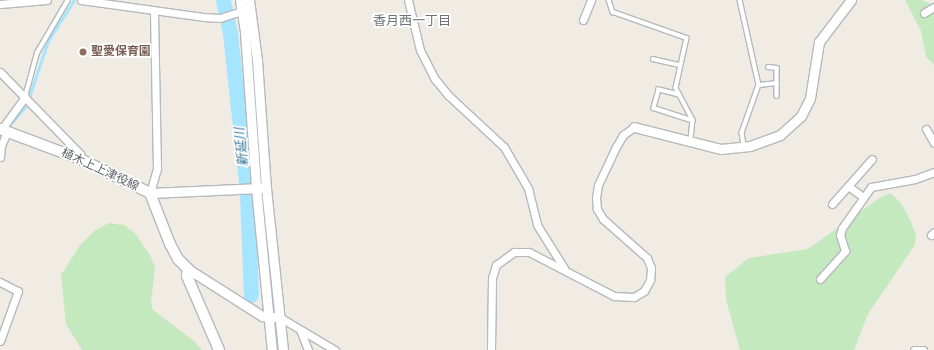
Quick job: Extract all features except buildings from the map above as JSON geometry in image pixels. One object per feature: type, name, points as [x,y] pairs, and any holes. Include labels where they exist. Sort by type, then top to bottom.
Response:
[{"type":"main road","name":"植木上上津役線","points":[[3,130],[80,159],[150,193],[154,208],[175,254],[188,269],[187,276],[219,350]]},
{"type":"street","points":[[0,4],[47,0]]},
{"type":"street","points":[[81,0],[154,12],[220,18],[247,6]]},
{"type":"street","points":[[240,0],[247,6],[281,318],[283,350]]},
{"type":"street","points":[[408,0],[420,50],[435,79],[448,96],[504,147],[528,188],[537,225],[564,268]]},
{"type":"street","points":[[583,20],[591,0]]},
{"type":"street","points":[[491,350],[492,278],[496,265],[514,252],[529,252],[564,268],[604,291],[624,298],[634,297],[644,291],[650,280],[651,268],[647,258],[603,219],[597,209],[596,198],[598,185],[623,135],[634,127],[721,150],[744,147],[780,135],[801,116],[810,98],[819,42],[851,0]]},
{"type":"street","points":[[247,6],[256,188],[272,350]]},
{"type":"street","points":[[924,13],[934,6]]},
{"type":"street","points":[[154,12],[157,168],[150,193],[266,188]]},
{"type":"street","points":[[0,72],[80,154],[80,159]]},
{"type":"street","points":[[0,157],[3,130],[25,97]]},
{"type":"street","points":[[926,129],[934,142]]},
{"type":"street","points":[[832,204],[872,160]]},
{"type":"street","points":[[820,279],[845,251],[840,235],[842,228],[863,197],[872,187],[915,179],[934,172]]},
{"type":"street","points":[[848,186],[863,197]]},
{"type":"street","points":[[188,269],[262,316],[281,318],[335,350]]},
{"type":"street","points":[[0,282],[18,291],[0,341]]},
{"type":"street","points":[[300,330],[308,350]]},
{"type":"street","points":[[914,350],[923,350]]},
{"type":"lane","points":[[25,97],[40,47],[68,0]]},
{"type":"lane","points":[[610,0],[613,12],[687,38],[676,88],[678,95],[692,120],[691,143]]},
{"type":"lane","points":[[740,0],[759,85],[742,133],[744,147]]},
{"type":"lane","points":[[653,59],[680,65]]},
{"type":"lane","points":[[768,67],[778,68],[777,96]]},
{"type":"lane","points":[[759,85],[777,83]]},
{"type":"lane","points":[[678,95],[659,90],[654,108],[692,120]]},
{"type":"green space","points":[[905,0],[921,0],[934,5],[934,65],[926,57],[921,31]]},
{"type":"green space","points":[[890,193],[901,203],[910,220],[916,234],[915,245],[868,314],[854,350],[740,350],[726,300],[725,277],[749,258],[808,249],[881,197]]},
{"type":"green space","points":[[109,223],[124,225],[135,233],[151,257],[155,268],[151,303],[153,310],[194,341],[202,350],[82,350],[66,324],[61,275],[80,245],[94,231]]},
{"type":"waterway","points":[[10,125],[26,106],[48,41],[74,0]]},
{"type":"waterway","name":"新延川","points":[[223,0],[230,33],[247,193],[251,295]]},
{"type":"place","name":"聖愛保育園","points":[[83,52]]},
{"type":"district","name":"香月西一丁目","points":[[412,21]]}]
